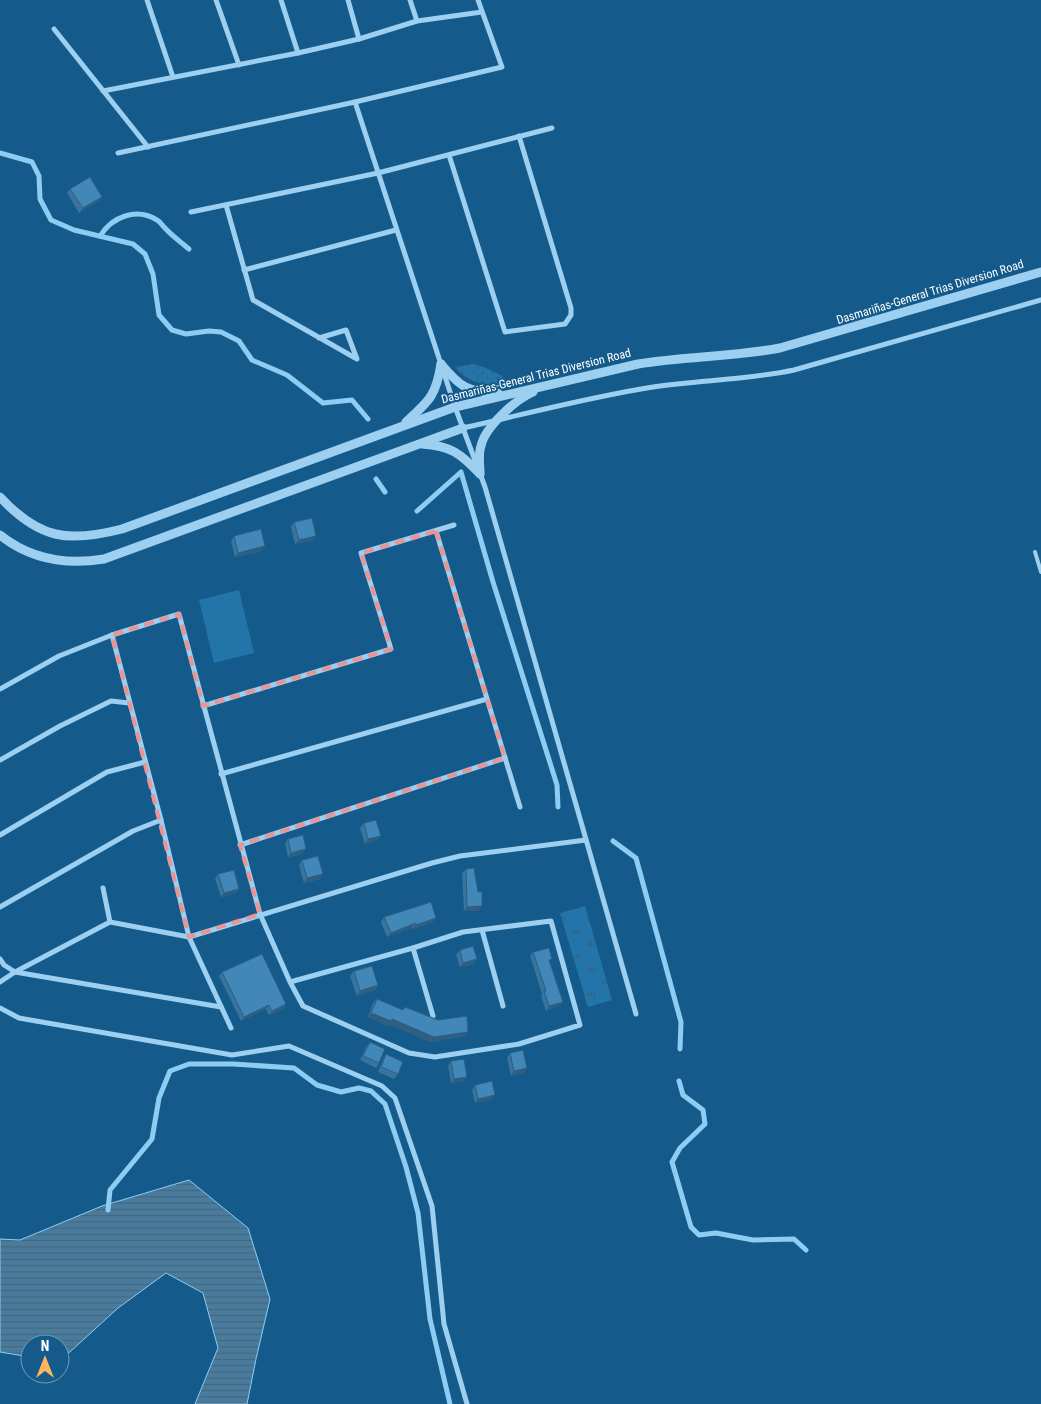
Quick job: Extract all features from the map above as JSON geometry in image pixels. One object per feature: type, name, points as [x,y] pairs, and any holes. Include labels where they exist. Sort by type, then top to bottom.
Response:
[{"type":"street","points":[[147,0],[173,77]]},
{"type":"street","points":[[216,0],[239,64]]},
{"type":"street","points":[[281,0],[298,53]]},
{"type":"street","points":[[348,0],[359,39]]},
{"type":"street","points":[[410,0],[417,21]]},
{"type":"street","points":[[118,153],[355,102],[502,67],[478,0]]},
{"type":"street","points":[[103,91],[298,53],[359,39],[417,21],[482,12]]},
{"type":"street","points":[[54,29],[148,147]]},
{"type":"street","points":[[355,102],[455,407],[480,474],[636,1014]]},
{"type":"street","points":[[191,212],[378,173],[552,128]]},
{"type":"street","points":[[449,155],[505,332],[565,324],[571,315],[571,308],[519,136]]},
{"type":"street","points":[[226,204],[253,300],[319,338],[357,359],[346,330],[319,338]]},
{"type":"street","points":[[244,270],[396,230]]},
{"type":"street","name":"Dasmariñas-General Trias Diversion Road","points":[[0,497],[14,512],[30,524],[47,531],[64,536],[84,537],[104,534],[131,526],[455,407],[662,360],[748,353],[780,348],[1041,272]]},
{"type":"street","points":[[0,535],[17,548],[57,561],[79,562],[104,559],[463,428],[636,390],[690,382],[771,375],[794,370],[1041,300]]},
{"type":"street","points":[[441,364],[452,378],[471,391],[513,393]]},
{"type":"street","points":[[402,426],[428,402],[435,391],[441,364]]},
{"type":"street","points":[[480,474],[481,445],[488,428],[527,394],[550,384]]},
{"type":"street","points":[[419,444],[439,445],[452,449],[463,456],[480,474]]},
{"type":"street","points":[[203,706],[391,649],[362,553],[454,525]]},
{"type":"street","points":[[436,531],[520,807]]},
{"type":"street","points":[[0,689],[59,656],[112,635],[179,614],[260,914],[290,982],[303,1006],[409,1053],[436,1057],[519,1044],[580,1025],[551,921],[463,932],[290,982]]},
{"type":"street","points":[[112,635],[161,820],[188,937],[231,1028]]},
{"type":"street","points":[[221,774],[487,698]]},
{"type":"street","points":[[0,760],[60,726],[111,701],[129,703]]},
{"type":"street","points":[[240,845],[505,758]]},
{"type":"street","points":[[0,834],[107,772],[145,762]]},
{"type":"street","points":[[0,907],[133,831],[161,820]]},
{"type":"street","points":[[0,982],[14,972],[110,922],[188,937],[450,858],[586,840]]},
{"type":"street","points":[[103,888],[110,922]]},
{"type":"street","points":[[482,930],[503,1006]]},
{"type":"street","points":[[413,948],[434,1016]]},
{"type":"street","points":[[0,959],[4,966],[14,972],[221,1007]]},
{"type":"street","points":[[0,1008],[19,1018],[36,1022],[232,1054],[290,1046],[382,1086],[395,1098],[432,1206],[444,1324],[467,1404]]},
{"type":"lane","points":[[1036,552],[1041,572]]},
{"type":"highlighted area","points":[[436,531],[505,758],[240,845],[260,914],[189,937],[112,635],[179,614],[203,706],[391,649],[361,553]]},
{"type":"green space","points":[[473,364],[495,372],[514,386],[489,385],[475,382],[461,374],[455,367]]},
{"type":"green space","points":[[239,590],[254,653],[214,663],[199,600]]},
{"type":"green space","points":[[585,906],[612,1000],[588,1007],[560,913]]},
{"type":"shaded area","points":[[189,1180],[248,1228],[270,1299],[247,1404],[195,1404],[218,1348],[203,1293],[166,1273],[118,1308],[70,1352],[70,1334],[20,1334],[20,1355],[0,1352],[0,1239],[20,1240],[102,1206]]},
{"type":"building","points":[[90,177],[102,197],[83,208],[70,189]]},
{"type":"building","points":[[312,518],[316,536],[299,540],[294,522]]},
{"type":"building","points":[[261,529],[265,546],[238,553],[234,536]]},
{"type":"building","points":[[376,820],[381,836],[368,839],[364,823]]},
{"type":"building","points":[[303,835],[306,849],[291,853],[288,839]]},
{"type":"building","points":[[318,856],[323,874],[307,878],[302,860]]},
{"type":"building","points":[[474,868],[478,892],[482,892],[482,906],[467,907],[466,869]]},
{"type":"building","points":[[234,870],[239,889],[224,893],[218,874]]},
{"type":"building","points":[[431,902],[436,918],[416,925],[416,923],[391,933],[384,917]]},
{"type":"building","points":[[473,946],[477,959],[463,963],[460,950]]},
{"type":"building","points":[[549,948],[552,959],[549,960],[563,1002],[549,1006],[533,952]]},
{"type":"building","points":[[262,954],[286,1004],[272,1011],[269,1005],[244,1017],[222,972]]},
{"type":"building","points":[[372,966],[378,985],[360,991],[354,971]]},
{"type":"building","points":[[377,999],[403,1010],[405,1007],[438,1020],[467,1016],[468,1032],[434,1037],[392,1019],[391,1021],[371,1013]]},
{"type":"building","points":[[370,1042],[385,1049],[379,1063],[363,1056]]},
{"type":"building","points":[[523,1050],[527,1068],[514,1071],[510,1053]]},
{"type":"building","points":[[386,1054],[403,1062],[398,1074],[381,1067]]},
{"type":"building","points":[[464,1059],[467,1077],[454,1079],[451,1061]]},
{"type":"building","points":[[492,1081],[495,1095],[478,1099],[475,1085]]},
{"type":"waterway","points":[[0,153],[32,162],[39,176],[40,199],[51,220],[74,230],[133,244],[145,254],[153,274],[159,315],[172,330],[186,334],[209,331],[221,332],[239,341],[252,360],[287,375],[323,403],[352,400],[368,419]]},
{"type":"waterway","points":[[100,236],[105,229],[118,219],[133,214],[141,214],[158,221],[189,249]]},
{"type":"waterway","points":[[417,511],[461,472],[493,582],[557,785],[558,807]]},
{"type":"waterway","points":[[376,479],[385,492]]},
{"type":"waterway","points":[[613,841],[636,858],[681,1022],[680,1049]]},
{"type":"waterway","points":[[108,1210],[110,1190],[152,1139],[159,1098],[170,1071],[189,1064],[233,1064],[294,1068],[317,1085],[341,1092],[359,1088],[371,1091],[385,1104],[406,1167],[418,1213],[430,1319],[450,1404]]},
{"type":"waterway","points":[[679,1081],[683,1095],[703,1110],[705,1124],[680,1148],[672,1162],[691,1227],[699,1235],[716,1233],[753,1240],[794,1239],[806,1250]]}]
